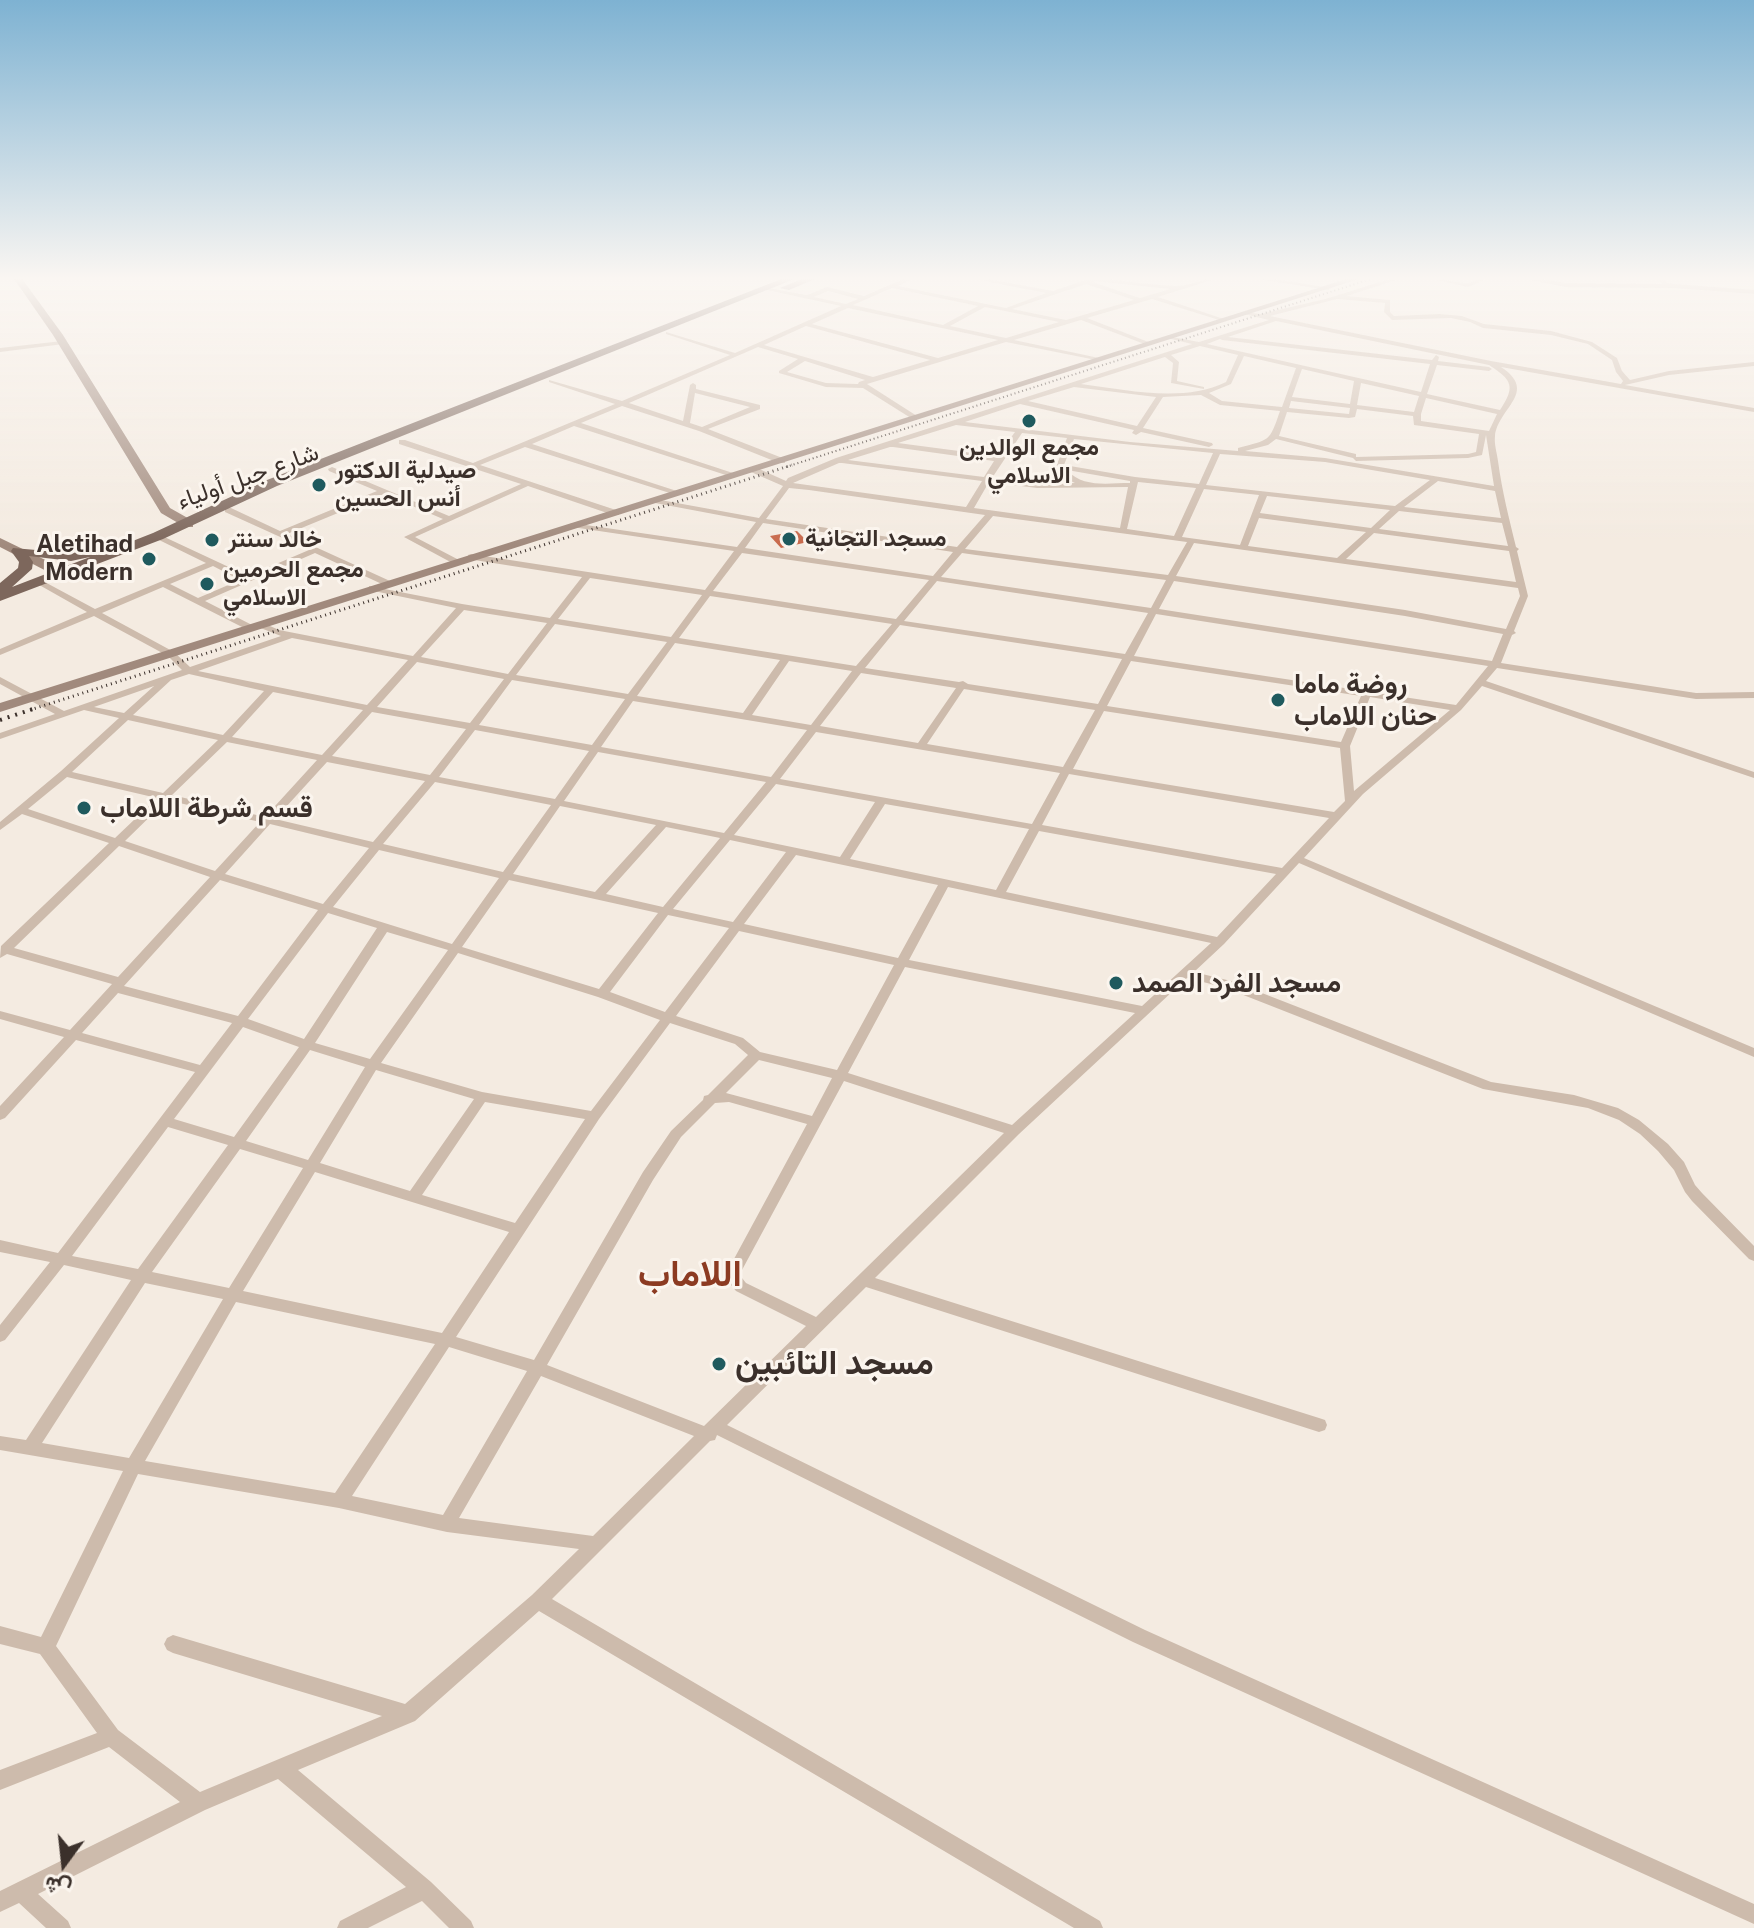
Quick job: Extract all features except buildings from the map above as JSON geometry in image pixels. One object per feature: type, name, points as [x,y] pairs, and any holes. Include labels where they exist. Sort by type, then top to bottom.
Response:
[{"type":"main road","name":"شارع جبل أولياء","points":[[182,525],[272,483],[574,366]]},
{"type":"main road","name":"شارع جبل أولياء","points":[[182,525],[402,442],[588,366]]},
{"type":"main road","points":[[0,597],[182,525]]},
{"type":"main road","points":[[18,551],[71,557],[134,544]]},
{"type":"main road","points":[[0,590],[27,565],[18,551]]},
{"type":"street","points":[[76,366],[165,510],[182,525]]},
{"type":"street","points":[[472,466],[710,366]]},
{"type":"street","points":[[792,366],[781,372],[826,385],[862,386],[914,418]]},
{"type":"street","points":[[827,366],[871,379]]},
{"type":"street","points":[[862,386],[861,383],[871,379],[919,366]]},
{"type":"street","points":[[0,708],[1080,366]]},
{"type":"street","points":[[46,1647],[134,1465],[232,1296],[373,1065],[632,696],[788,485],[797,476],[839,460],[1128,366]]},
{"type":"street","points":[[1175,366],[1173,382],[1211,390]]},
{"type":"street","points":[[1071,385],[1160,396],[1201,392],[1229,383],[1236,366]]},
{"type":"street","points":[[1290,366],[1502,413]]},
{"type":"street","points":[[1317,372],[1320,366]]},
{"type":"street","points":[[1433,366],[1417,414],[1417,423],[1487,433]]},
{"type":"street","points":[[1460,366],[1503,371]]},
{"type":"street","points":[[1325,460],[1468,456],[1479,453],[1487,433],[1513,396],[1513,379],[1495,366]]},
{"type":"street","points":[[1509,366],[1754,410]]},
{"type":"street","points":[[1618,366],[1628,382]]},
{"type":"street","points":[[1617,384],[1669,373],[1735,366]]},
{"type":"street","points":[[1021,402],[1234,452],[1275,437],[1299,368]]},
{"type":"street","points":[[686,425],[693,390],[691,374]]},
{"type":"street","points":[[1201,392],[1220,403],[1349,416],[1354,406],[1358,380]]},
{"type":"street","points":[[551,381],[702,429],[782,461]]},
{"type":"street","points":[[693,390],[757,407],[702,429]]},
{"type":"street","points":[[1130,444],[1160,396]]},
{"type":"street","points":[[1289,399],[1417,414]]},
{"type":"street","points":[[946,408],[970,417]]},
{"type":"street","points":[[955,422],[1130,444],[1325,460],[1498,489]]},
{"type":"street","points":[[575,424],[735,475]]},
{"type":"street","points":[[969,509],[1020,431]]},
{"type":"street","points":[[0,1902],[198,1803],[408,1714],[538,1601],[1014,1131],[1220,941],[1350,802],[1458,708],[1496,663],[1522,609],[1523,586],[1487,433]]},
{"type":"street","points":[[1060,467],[1071,437]]},
{"type":"street","points":[[1275,437],[1367,459]]},
{"type":"street","points":[[402,442],[616,513]]},
{"type":"street","points":[[525,444],[679,493]]},
{"type":"street","points":[[890,444],[999,459]]},
{"type":"street","points":[[1178,537],[1217,452]]},
{"type":"street","points":[[839,460],[1037,486],[1133,482],[1200,485],[1507,521]]},
{"type":"street","points":[[1060,467],[1133,482]]},
{"type":"street","points":[[1060,467],[1067,476],[1086,486]]},
{"type":"street","points":[[332,469],[448,518]]},
{"type":"street","points":[[754,470],[788,485],[1523,586]]},
{"type":"street","points":[[1340,560],[1395,510],[1435,480]]},
{"type":"street","points":[[1123,531],[1133,482]]},
{"type":"street","points":[[456,562],[408,537],[529,483]]},
{"type":"street","points":[[280,534],[382,492]]},
{"type":"street","points":[[1243,547],[1264,494]]},
{"type":"street","points":[[655,501],[962,549],[1366,604],[1511,633]]},
{"type":"street","points":[[228,510],[387,583]]},
{"type":"street","points":[[602,994],[666,910],[774,780],[860,667],[992,512]]},
{"type":"street","points":[[1255,515],[1515,549]]},
{"type":"street","points":[[572,525],[737,552],[1155,611],[1696,696],[1754,695]]},
{"type":"street","points":[[158,536],[248,580]]},
{"type":"street","points":[[999,894],[1192,540]]},
{"type":"street","points":[[0,542],[61,573]]},
{"type":"street","points":[[198,601],[316,550]]},
{"type":"street","points":[[471,557],[1458,708]]},
{"type":"street","points":[[0,652],[213,563]]},
{"type":"street","points":[[0,1336],[325,909],[433,778],[587,576]]},
{"type":"street","points":[[38,582],[171,654],[189,671],[270,690],[1285,872]]},
{"type":"street","points":[[164,584],[256,627],[292,635],[509,677],[1336,816]]},
{"type":"street","points":[[372,588],[462,607],[860,667],[1345,746]]},
{"type":"street","points":[[0,1115],[462,607]]},
{"type":"street","points":[[0,736],[292,635]]},
{"type":"street","points":[[746,716],[787,657]]},
{"type":"street","points":[[0,827],[128,717],[168,677]]},
{"type":"street","points":[[0,680],[63,714]]},
{"type":"street","points":[[1482,683],[1754,775]]},
{"type":"street","points":[[921,745],[963,684]]},
{"type":"street","points":[[270,690],[225,739],[3,952],[240,1021],[307,1045],[482,1097],[594,1116]]},
{"type":"street","points":[[1350,802],[1345,746],[1367,693]]},
{"type":"street","points":[[82,707],[225,739],[559,801],[1220,941]]},
{"type":"street","points":[[65,773],[506,876],[903,963],[1143,1010]]},
{"type":"street","points":[[843,862],[882,800]]},
{"type":"street","points":[[20,810],[383,928],[602,994],[739,1041],[756,1055],[842,1076],[1014,1131]]},
{"type":"street","points":[[599,895],[663,823]]},
{"type":"street","points":[[339,1501],[594,1116],[793,851]]},
{"type":"street","points":[[1298,859],[1754,1053]]},
{"type":"street","points":[[818,1325],[741,1287],[734,1280],[735,1270],[944,884]]},
{"type":"street","points":[[30,1448],[141,1277],[307,1045],[383,928]]},
{"type":"street","points":[[1186,974],[1227,984],[1488,1086],[1525,1095],[1568,1098],[1605,1108],[1638,1125],[1680,1167],[1689,1186],[1754,1255]]},
{"type":"street","points":[[0,1015],[202,1070]]},
{"type":"street","points":[[447,1524],[641,1187],[676,1134],[756,1055]]},
{"type":"street","points":[[414,1196],[482,1097]]},
{"type":"street","points":[[709,1099],[729,1097],[816,1122]]},
{"type":"street","points":[[166,1121],[519,1230]]},
{"type":"street","points":[[0,1246],[447,1340],[539,1368],[712,1431],[1139,1636],[1754,1914]]},
{"type":"street","points":[[863,1280],[1319,1425]]},
{"type":"street","points":[[0,1443],[339,1501],[447,1524],[597,1544]]},
{"type":"street","points":[[538,1601],[1093,1928]]},
{"type":"street","points":[[0,1635],[46,1647],[111,1737],[198,1803]]},
{"type":"street","points":[[173,1644],[408,1714]]},
{"type":"street","points":[[0,1780],[111,1737]]},
{"type":"street","points":[[280,1768],[424,1889],[464,1928]]},
{"type":"street","points":[[347,1928],[424,1889]]},
{"type":"street","points":[[22,1893],[61,1928]]},
{"type":"railway","points":[[786,467],[1100,366]]},
{"type":"railway","points":[[30,710],[792,465]]},
{"type":"railway","points":[[30,710],[36,708]]},
{"type":"railway","points":[[0,720],[30,710]]},
{"type":"place","name":"مجمع الوالدين الاسلامي","points":[[1029,421]]},
{"type":"place","name":"صيدلية الدكتور أنس الحسين","points":[[319,485]]},
{"type":"place","name":"مسجد التجانية","points":[[789,539]]},
{"type":"place","name":"خالد سنتر","points":[[212,540]]},
{"type":"place","name":"Aletihad Modern","points":[[149,559]]},
{"type":"place","name":"مجمع الحرمين الاسلامي","points":[[207,584]]},
{"type":"place","name":"روضة ماما حنان اللاماب","points":[[1278,700]]},
{"type":"place","name":"قسم شرطة اللاماب","points":[[84,808]]},
{"type":"place","name":"مسجد الفرد الصمد","points":[[1116,983]]},
{"type":"place","name":"مسجد التائبين","points":[[719,1364]]},
{"type":"district","name":"اللاماب","points":[[690,1275]]}]
